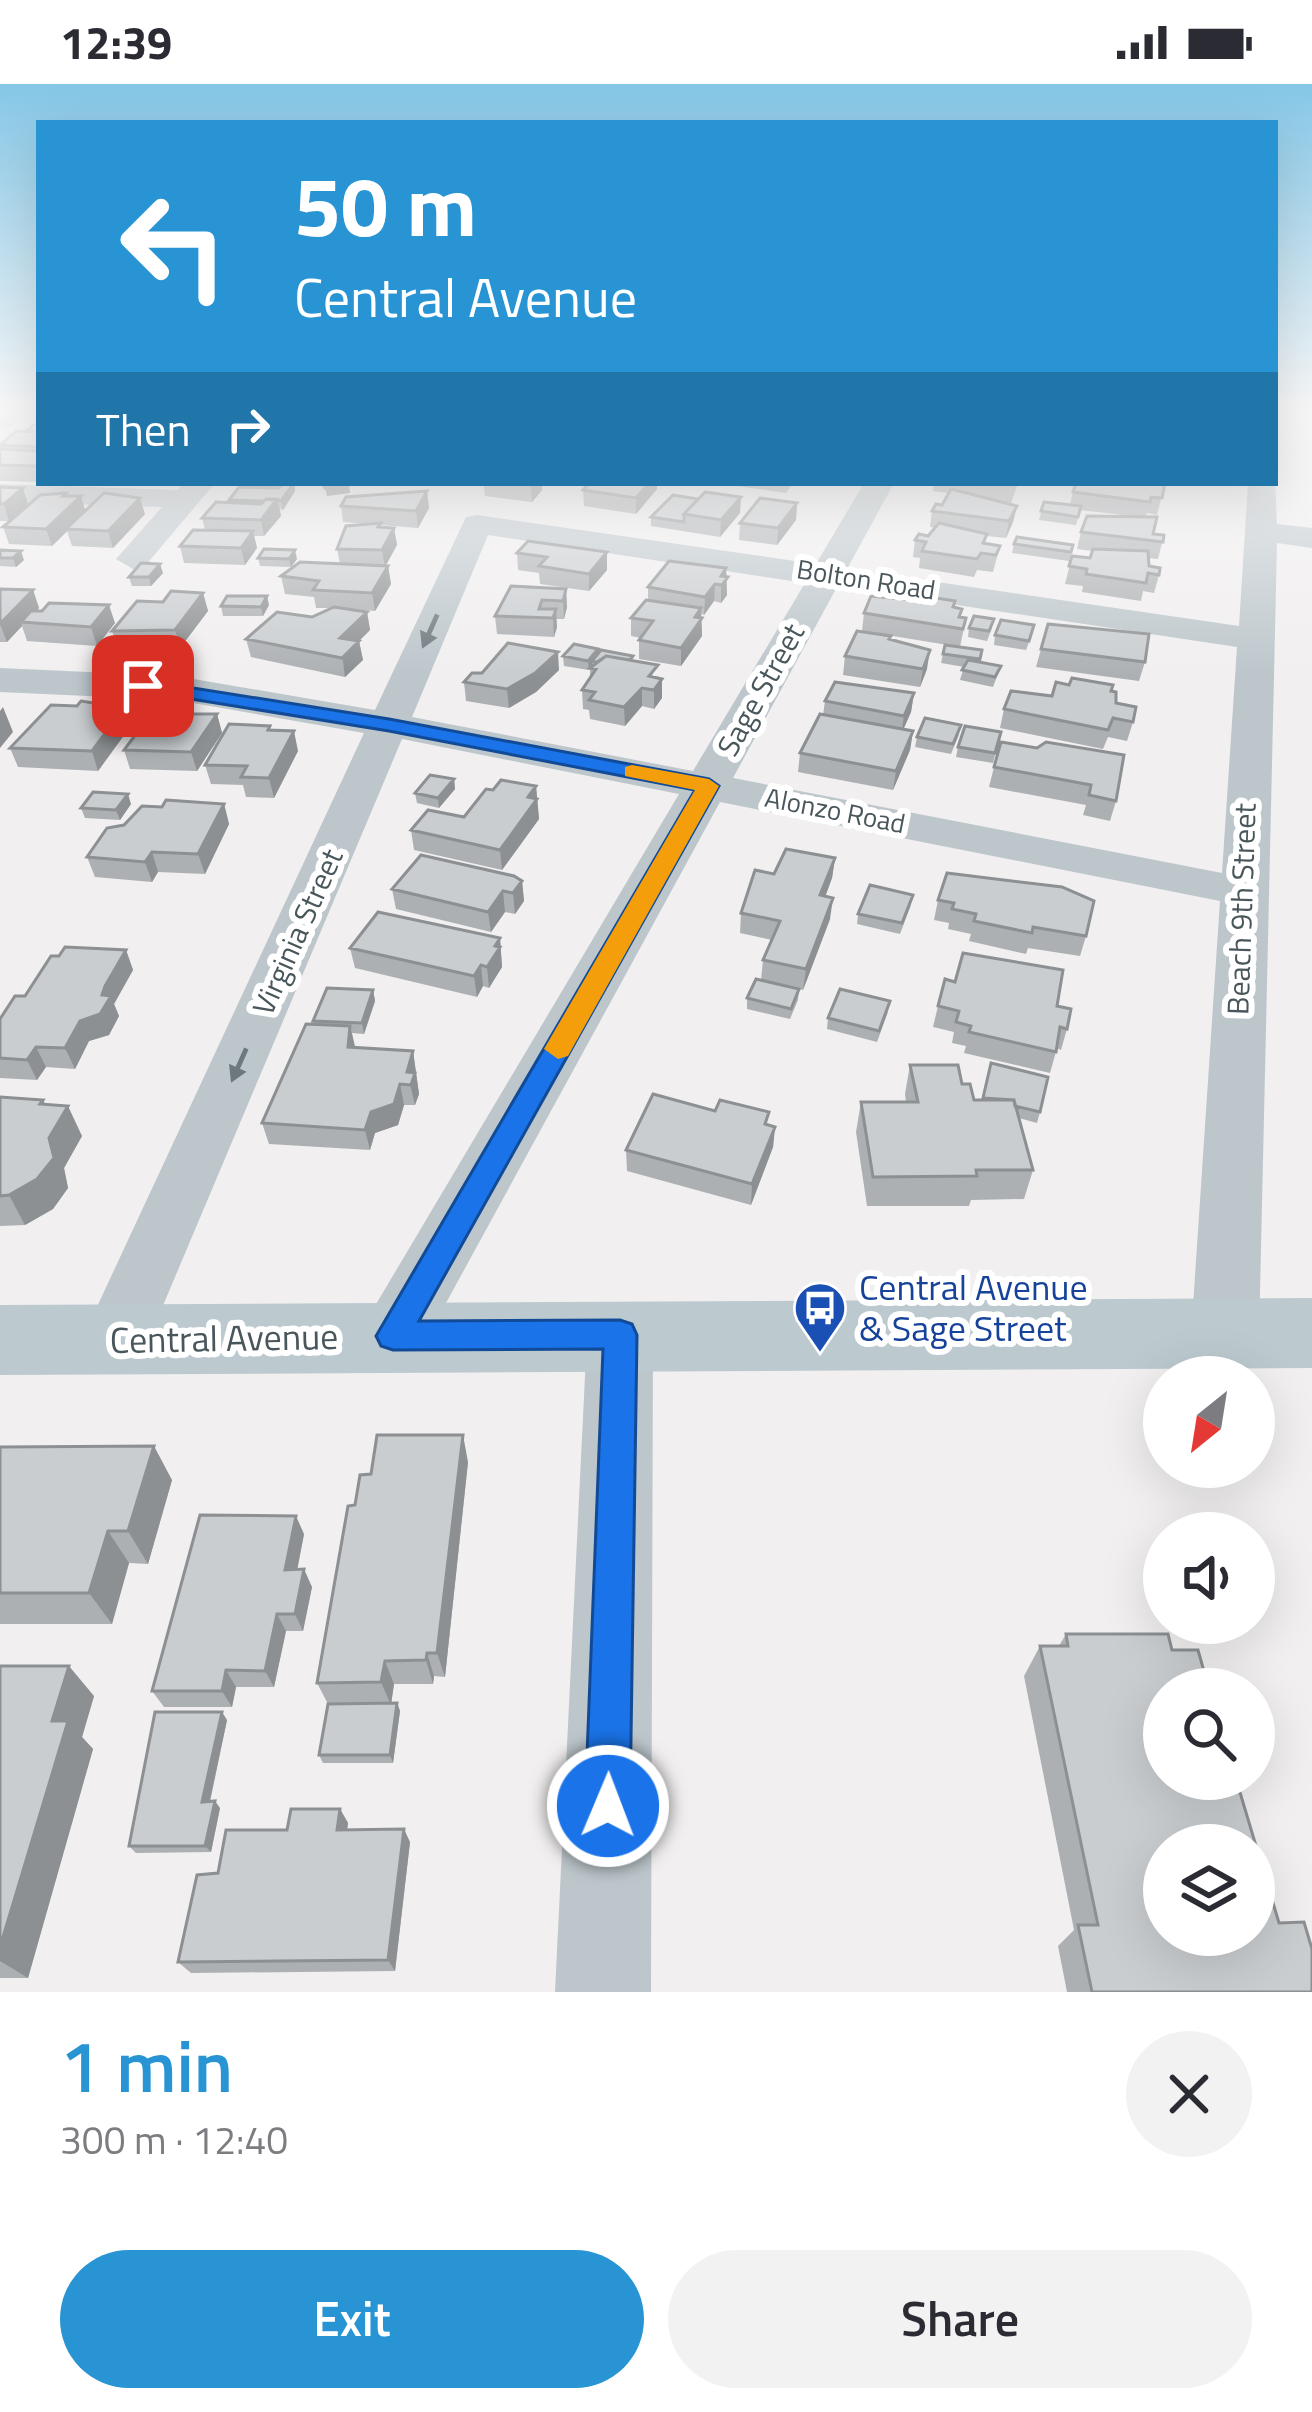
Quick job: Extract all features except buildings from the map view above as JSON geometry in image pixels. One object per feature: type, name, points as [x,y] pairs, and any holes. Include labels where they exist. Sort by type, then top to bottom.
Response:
[{"type":"street","points":[[133,559],[186,499]]},
{"type":"street","name":"Sage Street","points":[[393,1336],[869,499]]},
{"type":"street","name":"Beach 9th Street","points":[[1225,1336],[1261,499]]},
{"type":"street","name":"Bolton Road","points":[[477,524],[1253,640]]},
{"type":"street","name":"Virginia Street","points":[[116,1339],[477,524]]},
{"type":"street","points":[[1260,531],[1312,538]]},
{"type":"street","name":"Alonzo Road","points":[[0,680],[176,688],[709,786],[1242,892]]},
{"type":"street","name":"Central Avenue","points":[[0,1340],[1312,1334]]},
{"type":"street","points":[[603,1992],[620,1335]]},
{"type":"slow traffic","points":[[558,1049],[709,786],[632,771]]},
{"type":"place","name":"Central Avenue & Sage Street","points":[[820,1354]]},
{"type":"route","points":[[143,686],[389,725],[709,786],[393,1336],[620,1335],[608,1806]]}]
